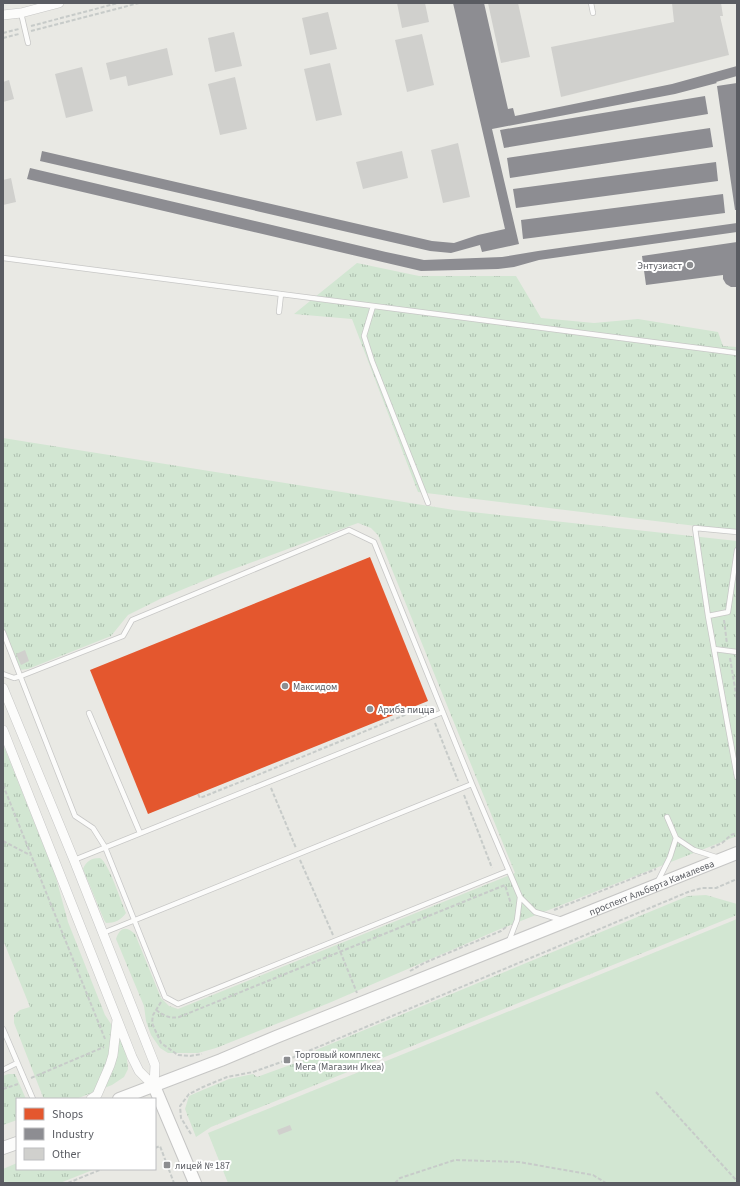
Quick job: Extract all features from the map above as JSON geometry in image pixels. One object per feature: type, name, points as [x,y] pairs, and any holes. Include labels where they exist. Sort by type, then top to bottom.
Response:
[{"type":"main road","name":"проспект Альберта Камалеева","points":[[122,1098],[221,1060],[737,853]]},
{"type":"main road","points":[[154,1086],[195,1183]]},
{"type":"main road","points":[[3,1148],[16,1142]]},
{"type":"street","points":[[3,14],[21,13],[59,3]]},
{"type":"street","points":[[3,688],[156,1065],[154,1086]]},
{"type":"street","points":[[3,730],[139,1071],[154,1086]]},
{"type":"street","points":[[93,1098],[97,1095],[113,1055],[117,1017]]},
{"type":"lane","points":[[591,3],[593,12]]},
{"type":"lane","points":[[21,13],[28,43]]},
{"type":"lane","points":[[3,258],[737,353]]},
{"type":"lane","points":[[279,312],[281,294]]},
{"type":"lane","points":[[373,306],[364,336],[372,362],[428,503]]},
{"type":"lane","points":[[737,532],[695,528],[708,616],[737,777]]},
{"type":"lane","points":[[3,674],[14,678],[21,676],[123,636],[132,620],[349,530],[374,542],[472,784],[520,897],[535,912],[565,921]]},
{"type":"lane","points":[[708,616],[728,612],[737,550]]},
{"type":"lane","points":[[3,632],[75,816],[93,828],[105,847],[165,997],[178,1004],[508,871]]},
{"type":"lane","points":[[714,649],[737,652]]},
{"type":"lane","points":[[74,860],[443,712]]},
{"type":"lane","points":[[89,713],[140,833]]},
{"type":"lane","points":[[103,933],[472,784]]},
{"type":"lane","points":[[667,817],[676,838],[694,850],[723,858]]},
{"type":"lane","points":[[656,885],[670,857],[676,838]]},
{"type":"lane","points":[[507,945],[517,920],[520,897]]},
{"type":"lane","points":[[3,1029],[33,1098]]},
{"type":"lane","points":[[3,1070],[17,1063]]},
{"type":"path","points":[[3,38],[25,30],[118,3]]},
{"type":"path","points":[[3,33],[25,30],[138,3]]},
{"type":"path","points":[[198,794],[200,798],[427,706]]},
{"type":"path","points":[[434,721],[458,782]]},
{"type":"path","points":[[265,772],[298,854],[336,940],[356,993],[364,990]]},
{"type":"path","points":[[3,785],[107,1046],[3,1089]]},
{"type":"path","points":[[463,794],[492,868]]},
{"type":"path","points":[[694,850],[709,848],[722,843],[731,835],[737,833]]},
{"type":"path","points":[[3,841],[32,856]]},
{"type":"path","points":[[535,912],[553,910],[657,869],[670,857]]},
{"type":"path","points":[[191,1134],[181,1118],[180,1106],[189,1094],[227,1077],[253,1072],[287,1060],[688,892],[702,888],[716,888],[737,879]]},
{"type":"path","points":[[156,1010],[164,1016],[172,1018],[179,1017],[505,885],[512,907]]},
{"type":"path","points":[[407,972],[424,963],[501,932],[517,920]]},
{"type":"path","points":[[165,997],[153,1015],[152,1023],[161,1043],[178,1055],[190,1056],[208,1053]]},
{"type":"path","points":[[656,1092],[737,1181]]},
{"type":"path","points":[[156,1148],[160,1146],[174,1183]]},
{"type":"path","points":[[395,1183],[400,1178],[455,1160],[519,1162],[593,1175],[606,1183]]},
{"type":"path","points":[[68,1183],[100,1170]]},
{"type":"green space","points":[[357,263],[419,276],[516,276],[541,318],[594,323],[638,319],[718,332],[723,346],[737,347],[737,531],[418,492],[352,319],[294,314]]},
{"type":"green space","points":[[3,438],[454,510],[737,541],[737,836],[498,930],[329,1003],[216,1048],[198,1053],[168,1053],[160,1048],[151,1035],[146,1021],[144,1006],[116,939],[121,930],[126,929],[135,934],[161,998],[169,1006],[178,1009],[515,873],[378,535],[371,528],[358,523],[220,574],[162,598],[128,615],[111,636],[28,669],[20,670],[3,627]]},
{"type":"green space","points":[[3,744],[55,874],[68,922],[105,1015],[119,1036],[126,1050],[128,1069],[124,1077],[112,1085],[79,1098],[43,1097],[14,1023],[14,1015],[20,1010],[30,1007],[3,940]]},
{"type":"green space","points":[[100,858],[111,875],[126,913],[118,921],[106,923],[83,869],[90,860]]},
{"type":"green space","points":[[706,895],[737,904],[737,915],[211,1127],[196,1137],[185,1109],[189,1096],[229,1079],[253,1074],[257,1077],[312,1057],[316,1050],[688,896]]},
{"type":"green space","points":[[737,919],[737,1183],[228,1183],[208,1133]]},
{"type":"green space","points":[[15,1074],[26,1098],[16,1098],[16,1120],[3,1125],[3,1076]]},
{"type":"green space","points":[[16,1163],[16,1170],[92,1170],[60,1183],[3,1183],[3,1169]]},
{"type":"building: Shops","points":[[370,557],[428,701],[148,814],[90,670]]},
{"type":"building: Industry","points":[[453,3],[484,3],[508,109],[513,108],[515,116],[672,84],[737,66],[737,76],[675,94],[492,129],[519,244],[482,252],[480,245],[451,253],[430,251],[40,161],[42,151],[432,241],[454,243],[478,235],[505,229]]},
{"type":"building: Industry","points":[[737,83],[737,210],[735,210],[717,86]]},
{"type":"building: Industry","points":[[705,96],[708,114],[504,148],[500,130]]},
{"type":"building: Industry","points":[[710,128],[713,147],[510,178],[507,158]]},
{"type":"building: Industry","points":[[716,162],[718,181],[516,208],[513,189]]},
{"type":"building: Industry","points":[[30,168],[424,260],[502,257],[737,223],[737,232],[539,260],[514,267],[498,269],[421,271],[27,179]]},
{"type":"building: Industry","points":[[723,194],[725,213],[523,239],[521,220]]},
{"type":"building: Industry","name":"Энтузиаст","points":[[737,242],[737,287],[731,287],[726,284],[723,279],[723,275],[646,285],[642,256]]},
{"type":"building: Other","points":[[397,3],[425,3],[429,22],[402,28]]},
{"type":"building: Other","points":[[488,3],[518,3],[530,57],[501,63]]},
{"type":"building: Other","points":[[672,3],[721,3],[723,16],[720,16],[729,55],[561,97],[551,47],[674,22]]},
{"type":"building: Other","points":[[328,12],[337,49],[310,55],[302,18]]},
{"type":"building: Other","points":[[234,32],[242,66],[215,72],[208,38]]},
{"type":"building: Other","points":[[422,34],[434,85],[407,92],[395,40]]},
{"type":"building: Other","points":[[167,48],[173,75],[128,86],[126,76],[110,80],[106,63]]},
{"type":"building: Other","points":[[330,63],[342,115],[316,121],[304,69]]},
{"type":"building: Other","points":[[82,67],[93,111],[66,118],[55,74]]},
{"type":"building: Other","points":[[235,77],[247,129],[220,135],[208,84]]},
{"type":"building: Other","points":[[9,80],[14,99],[3,102],[3,82]]},
{"type":"building: Other","points":[[458,143],[470,197],[443,203],[431,150]]},
{"type":"building: Other","points":[[402,151],[408,178],[363,189],[356,162]]},
{"type":"building: Other","points":[[11,178],[16,202],[3,205],[3,180]]},
{"type":"building: Other","points":[[25,650],[29,661],[21,665],[16,654]]},
{"type":"building: Other","points":[[290,1125],[292,1130],[279,1135],[277,1130]]},
{"type":"place","name":"Энтузиаст","points":[[690,265]]},
{"type":"place","name":"Максидом","points":[[285,686]]},
{"type":"place","name":"Ариба пицца","points":[[370,709]]},
{"type":"place","name":"Торговый комплекс Мега (Магазин Икеа)","points":[[287,1060]]},
{"type":"place","name":"лицей № 187","points":[[167,1165]]}]
